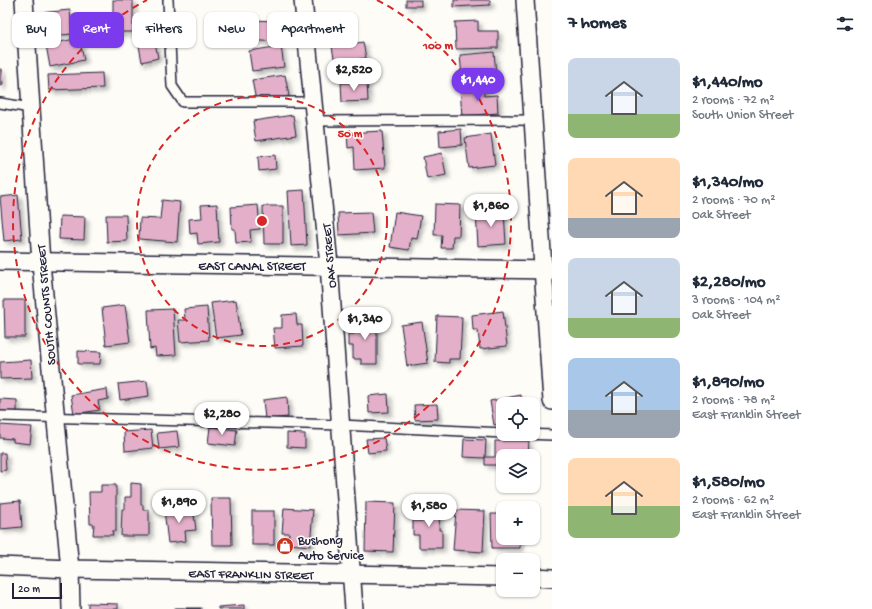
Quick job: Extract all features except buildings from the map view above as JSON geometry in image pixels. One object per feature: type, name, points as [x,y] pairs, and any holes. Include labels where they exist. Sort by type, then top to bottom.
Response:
[{"type":"street","name":"SOUTH COUNTS STREET","points":[[24,0],[41,263],[70,569],[71,609]]},
{"type":"street","name":"OAK STREET","points":[[303,0],[329,265],[354,609]]},
{"type":"street","points":[[525,0],[533,120],[547,270],[552,401]]},
{"type":"street","name":"EAST CANAL STREET","points":[[0,261],[41,263],[329,265],[547,270]]},
{"type":"street","name":"EAST FRANKLIN STREET","points":[[0,566],[70,569],[496,577]]},
{"type":"street","points":[[540,577],[552,578]]},
{"type":"lane","points":[[168,0],[172,86],[183,102],[313,102]]},
{"type":"lane","points":[[0,103],[31,108]]},
{"type":"lane","points":[[315,121],[533,120]]},
{"type":"lane","points":[[0,416],[56,419],[341,426],[496,433]]},
{"type":"lane","points":[[540,435],[552,435]]},
{"type":"place","name":"Bushong Auto Service","points":[[285,546]]}]
